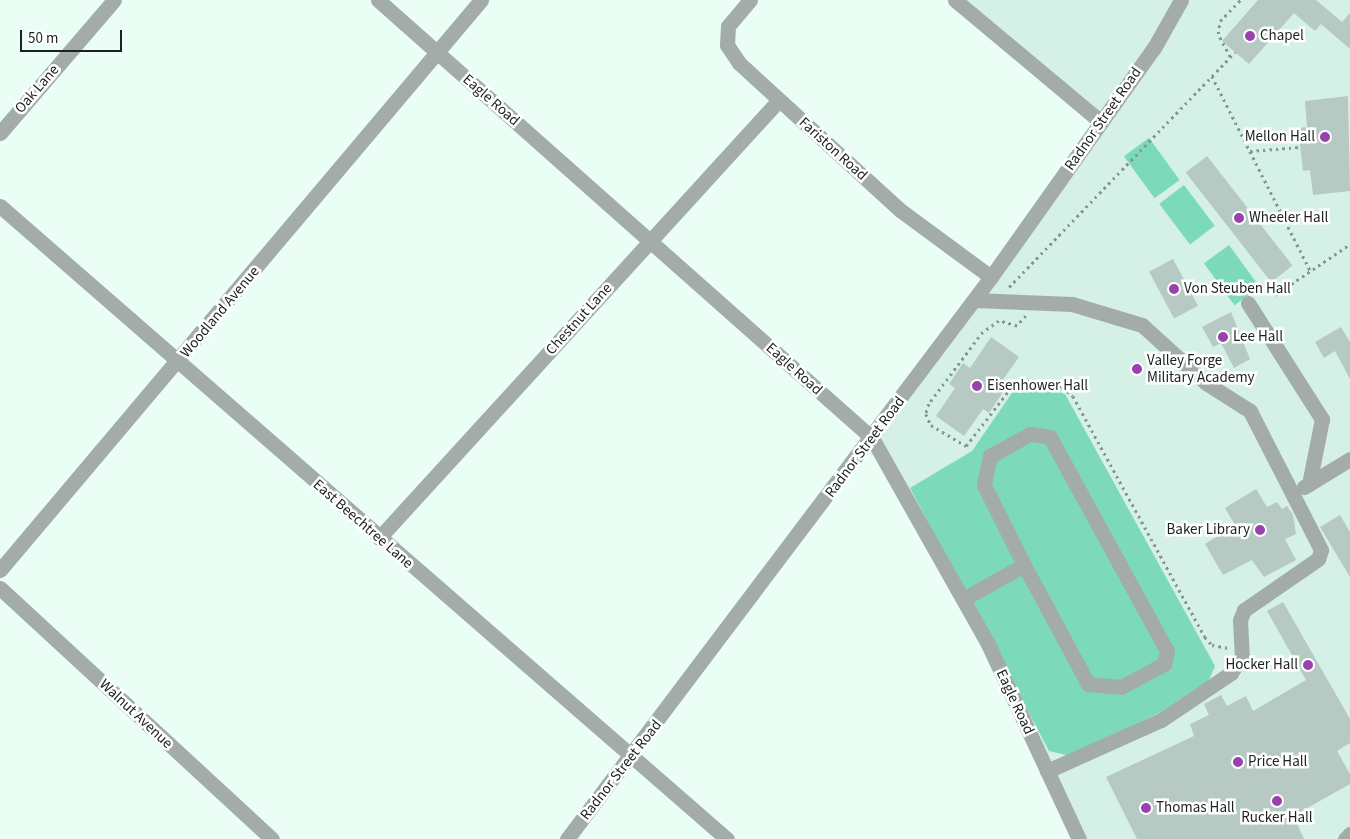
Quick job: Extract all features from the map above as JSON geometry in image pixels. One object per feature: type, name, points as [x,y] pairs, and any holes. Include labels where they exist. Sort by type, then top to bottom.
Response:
[{"type":"street","name":"Oak Lane","points":[[0,133],[114,0]]},
{"type":"street","name":"Eagle Road","points":[[378,0],[872,438],[963,599],[1079,839]]},
{"type":"street","name":"Woodland Avenue","points":[[0,570],[177,363],[481,0]]},
{"type":"street","name":"Fariston Road","points":[[750,0],[728,26],[727,45],[779,100],[900,210],[991,277]]},
{"type":"street","points":[[955,0],[1101,122]]},
{"type":"street","name":"Radnor Street Road","points":[[567,839],[631,759],[991,277],[1154,48],[1181,0]]},
{"type":"street","name":"Chestnut Lane","points":[[379,538],[779,100]]},
{"type":"street","name":"East Beechtree Lane","points":[[0,206],[631,759],[727,839]]},
{"type":"street","points":[[974,300],[997,299],[1072,304],[1142,325],[1206,383],[1250,411],[1295,492],[1321,550],[1318,559],[1244,610],[1239,627],[1242,656],[1231,673],[1161,720],[1047,771]]},
{"type":"street","points":[[1248,303],[1322,419],[1310,484]]},
{"type":"street","points":[[1030,434],[1050,437],[1168,651],[1164,664],[1121,687],[1088,684],[1024,565],[984,485],[990,456],[1030,434]]},
{"type":"street","points":[[1295,492],[1350,459]]},
{"type":"street","points":[[963,599],[1024,565]]},
{"type":"street","name":"Walnut Avenue","points":[[0,588],[272,839]]},
{"type":"street","points":[[1345,839],[1350,834]]},
{"type":"path","points":[[1230,57],[1218,34],[1220,21],[1240,0]]},
{"type":"path","points":[[997,299],[1235,52]]},
{"type":"path","points":[[1212,76],[1311,272]]},
{"type":"path","points":[[1250,151],[1300,147]]},
{"type":"path","points":[[1275,295],[1350,244]]},
{"type":"shaded area","name":"Valley Forge Military Academy","points":[[956,0],[1350,0],[1350,839],[1079,839],[988,644],[872,438],[1101,122]]},
{"type":"green space","points":[[1149,138],[1180,180],[1154,198],[1124,156]]},
{"type":"green space","points":[[1184,185],[1215,226],[1190,244],[1159,204]]},
{"type":"green space","points":[[1229,245],[1260,287],[1234,305],[1204,263]]},
{"type":"green space","points":[[1036,384],[1065,394],[1215,666],[1209,680],[1161,712],[1070,756],[1049,751],[910,488],[972,451],[1014,390]]},
{"type":"building","name":"Chapel","points":[[1258,0],[1316,0],[1342,22],[1350,13],[1350,49],[1321,24],[1315,31],[1294,13],[1249,64],[1222,41]]},
{"type":"building","name":"Mellon Hall","points":[[1348,96],[1350,191],[1313,195],[1310,170],[1303,171],[1298,128],[1307,127],[1305,101]]},
{"type":"building","name":"Wheeler Hall","points":[[1207,156],[1293,266],[1271,282],[1186,173]]},
{"type":"building","name":"Von Steuben Hall","points":[[1173,259],[1198,306],[1174,318],[1149,272]]},
{"type":"building","name":"Lee Hall","points":[[1231,312],[1250,359],[1234,368],[1221,343],[1213,347],[1202,327]]},
{"type":"building","points":[[1341,327],[1350,342],[1350,379],[1335,351],[1324,358],[1315,342]]},
{"type":"building","name":"Eisenhower Hall","points":[[991,337],[1019,357],[1000,384],[1006,388],[989,413],[983,409],[964,436],[936,416],[955,388],[949,384],[963,363],[970,368]]},
{"type":"building","name":"Baker Library","points":[[1256,489],[1267,507],[1277,502],[1282,509],[1287,506],[1293,515],[1296,534],[1285,539],[1296,560],[1264,577],[1252,560],[1223,575],[1205,544],[1235,525],[1225,508]]},
{"type":"building","points":[[1340,515],[1350,532],[1350,577],[1320,527]]},
{"type":"building","points":[[1283,602],[1350,719],[1350,743],[1337,751],[1350,774],[1350,784],[1302,811],[1304,816],[1296,821],[1304,839],[1137,839],[1106,777],[1194,736],[1190,724],[1209,715],[1204,704],[1221,695],[1227,706],[1246,696],[1253,711],[1306,680],[1267,611]]},
{"type":"place","name":"Chapel","points":[[1250,36]]},
{"type":"place","name":"Mellon Hall","points":[[1325,137]]},
{"type":"place","name":"Wheeler Hall","points":[[1239,218]]},
{"type":"place","name":"Von Steuben Hall","points":[[1174,289]]},
{"type":"place","name":"Lee Hall","points":[[1223,337]]},
{"type":"place","name":"Valley Forge Military Academy","points":[[1137,369]]},
{"type":"place","name":"Eisenhower Hall","points":[[977,386]]},
{"type":"place","name":"Baker Library","points":[[1260,530]]},
{"type":"place","name":"Hocker Hall","points":[[1308,665]]},
{"type":"place","name":"Price Hall","points":[[1238,762]]},
{"type":"place","name":"Rucker Hall","points":[[1277,801]]},
{"type":"place","name":"Thomas Hall","points":[[1146,808]]}]
